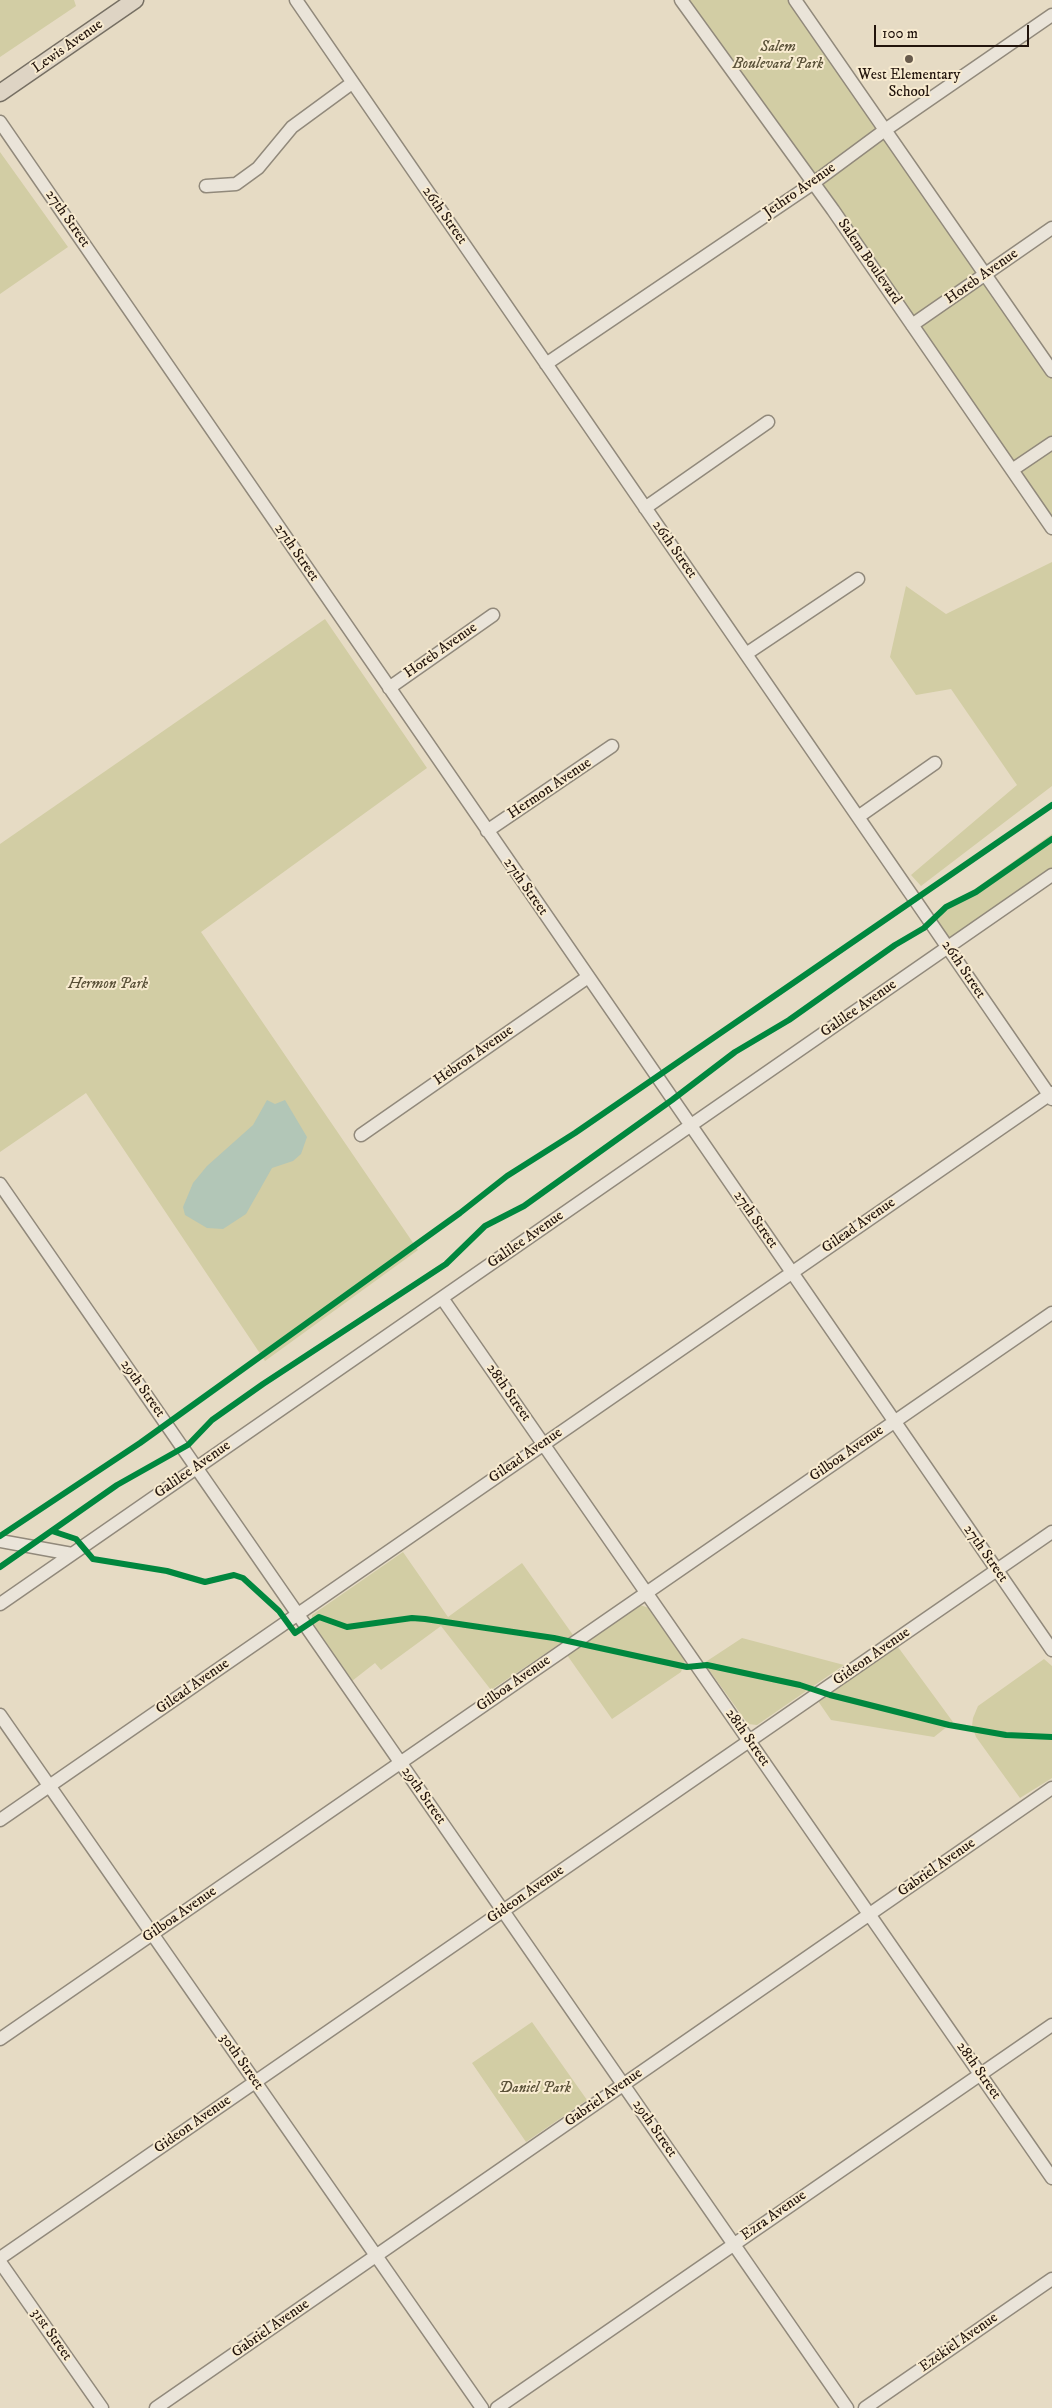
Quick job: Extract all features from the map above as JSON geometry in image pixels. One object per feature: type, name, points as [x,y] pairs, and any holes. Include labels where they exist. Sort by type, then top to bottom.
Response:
[{"type":"main road","name":"Lewis Avenue","points":[[0,93],[135,0]]},
{"type":"street","name":"26th Street","points":[[296,0],[1051,1096]]},
{"type":"street","name":"Salem Boulevard","points":[[680,0],[812,184],[833,210],[1052,528]]},
{"type":"street","points":[[795,0],[1052,371]]},
{"type":"street","name":"Jethro Avenue","points":[[546,364],[812,184],[885,130],[1052,15]]},
{"type":"street","points":[[206,186],[236,184],[258,168],[292,127],[352,83]]},
{"type":"street","name":"27th Street","points":[[0,122],[1052,1650]]},
{"type":"street","name":"Horeb Avenue","points":[[912,325],[1052,228]]},
{"type":"street","points":[[645,508],[768,422]]},
{"type":"street","points":[[1012,470],[1052,443]]},
{"type":"street","points":[[746,654],[858,578]]},
{"type":"street","name":"Horeb Avenue","points":[[389,688],[493,614]]},
{"type":"street","name":"Hermon Avenue","points":[[487,831],[612,746]]},
{"type":"street","points":[[858,817],[935,763]]},
{"type":"street","name":"Galilee Avenue","points":[[0,1604],[1052,875]]},
{"type":"street","name":"Hebron Avenue","points":[[361,1135],[588,977]]},
{"type":"street","name":"Gilead Avenue","points":[[0,1820],[1051,1096]]},
{"type":"street","name":"29th Street","points":[[0,1184],[847,2408]]},
{"type":"street","name":"28th Street","points":[[442,1298],[1052,2178]]},
{"type":"street","name":"Gilboa Avenue","points":[[0,2039],[1052,1313]]},
{"type":"street","name":"Gideon Avenue","points":[[0,2260],[1052,1532]]},
{"type":"street","points":[[0,1541],[72,1554]]},
{"type":"street","name":"30th Street","points":[[0,1715],[482,2408]]},
{"type":"street","name":"Gabriel Avenue","points":[[156,2408],[1052,1788]]},
{"type":"street","name":"Ezra Avenue","points":[[497,2408],[1052,2025]]},
{"type":"street","name":"31st Street","points":[[0,2260],[102,2408]]},
{"type":"street","name":"Ezekiel Avenue","points":[[865,2408],[1052,2279]]},
{"type":"green space","points":[[0,0],[74,0],[76,6],[0,57]]},
{"type":"green space","name":"Salem Boulevard Park","points":[[681,0],[795,0],[1052,371],[1052,531]]},
{"type":"green space","points":[[0,152],[68,247],[0,294]]},
{"type":"green space","points":[[1052,562],[1052,786],[921,886],[911,875],[1017,785],[951,689],[916,695],[890,657],[906,586],[946,614]]},
{"type":"green space","name":"Hermon Park","points":[[325,619],[427,768],[201,932],[418,1250],[265,1361],[86,1093],[0,1152],[0,844]]},
{"type":"green space","points":[[1052,834],[1052,875],[947,947],[930,921]]},
{"type":"green space","points":[[403,1552],[448,1617],[522,1563],[573,1635],[491,1690],[441,1626],[381,1670],[375,1663],[352,1681],[312,1624],[312,1615]]},
{"type":"green space","points":[[640,1605],[649,1608],[685,1661],[681,1672],[612,1719],[567,1655]]},
{"type":"green space","points":[[742,1638],[844,1665],[757,1725],[748,1724],[704,1663]]},
{"type":"green space","points":[[898,1647],[953,1722],[934,1737],[831,1720],[818,1701]]},
{"type":"green space","points":[[1044,1659],[1052,1666],[1052,1778],[1020,1798],[976,1737],[972,1726],[973,1718],[978,1706]]},
{"type":"green space","name":"Daniel Park","points":[[532,2022],[587,2100],[526,2142],[472,2063]]},
{"type":"shaded area","points":[[267,1100],[275,1104],[285,1100],[307,1137],[301,1154],[293,1161],[272,1168],[246,1214],[223,1229],[207,1228],[185,1215],[183,1207],[193,1183],[207,1166],[253,1125]]},
{"type":"cycle path","points":[[0,1536],[140,1443],[460,1213],[507,1176],[575,1133],[1052,805]]},
{"type":"cycle path","points":[[0,1567],[117,1485],[188,1445],[212,1420],[263,1384],[446,1264],[485,1226],[524,1206],[672,1100],[735,1052],[789,1020],[895,945],[924,928],[946,907],[976,892],[1052,839]]},
{"type":"cycle path","points":[[52,1531],[76,1539],[93,1559],[167,1571],[205,1582],[234,1575],[243,1578],[279,1611],[295,1633],[319,1617],[347,1627],[412,1618],[425,1619],[554,1638],[687,1667],[707,1665],[800,1685],[830,1695],[949,1725],[1006,1735],[1052,1737]]},
{"type":"place","name":"West Elementary School","points":[[909,59]]}]
